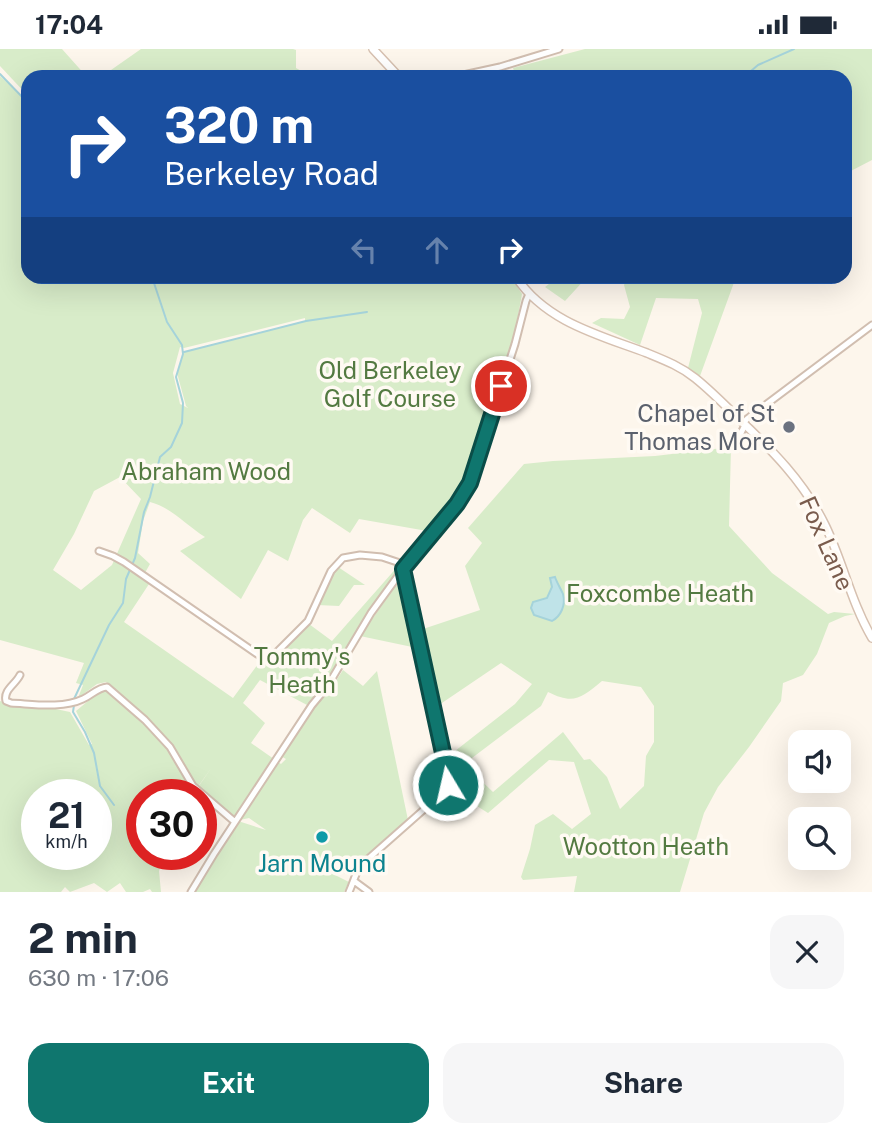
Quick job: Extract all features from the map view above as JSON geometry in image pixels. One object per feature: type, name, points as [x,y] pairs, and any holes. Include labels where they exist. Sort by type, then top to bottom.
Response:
[{"type":"street","points":[[373,49],[392,70]]},
{"type":"street","points":[[486,70],[559,49]]},
{"type":"street","name":"Fox Lane","points":[[521,284],[545,309],[569,323],[678,366],[694,377],[786,465],[813,503],[826,528],[856,608],[872,638]]},
{"type":"street","points":[[191,892],[312,705],[327,688],[372,613],[404,567],[457,504],[470,483],[529,294]]},
{"type":"street","points":[[737,445],[747,419],[872,325]]},
{"type":"street","points":[[99,551],[124,562],[263,658],[272,657],[308,621],[331,571],[343,558],[360,555],[382,557],[404,567]]},
{"type":"street","points":[[349,892],[360,866],[446,790],[448,785],[404,567]]},
{"type":"street","points":[[20,675],[17,682],[6,692],[6,701],[61,704],[82,700],[100,688],[107,687],[145,720],[170,747],[193,786],[236,822]]},
{"type":"street","points":[[354,881],[369,892]]},
{"type":"green space","points":[[0,49],[62,49],[81,70],[21,70],[21,88],[0,66]]},
{"type":"green space","points":[[141,49],[293,49],[296,50],[296,68],[300,70],[111,70]]},
{"type":"green space","points":[[585,49],[872,49],[872,160],[852,170],[852,70],[513,68]]},
{"type":"green space","points":[[0,76],[21,96],[21,284],[516,284],[522,294],[513,344],[481,444],[453,503],[427,531],[359,519],[350,533],[312,508],[303,520],[288,561],[268,550],[241,599],[180,551],[205,537],[158,504],[150,502],[143,521],[138,553],[150,564],[142,578],[149,584],[124,622],[233,698],[261,660],[275,658],[309,624],[332,641],[399,565],[401,569],[320,691],[326,696],[343,670],[363,686],[377,671],[408,820],[348,875],[328,865],[331,873],[349,882],[344,892],[193,892],[207,870],[217,870],[217,854],[238,821],[266,830],[249,818],[231,822],[217,811],[217,779],[204,779],[212,767],[203,779],[191,779],[159,732],[106,682],[97,684],[78,698],[83,685],[76,683],[84,663],[0,640]],"holes":[[[305,318],[305,321],[184,352],[177,373],[188,408],[180,404],[173,373],[180,347]],[[120,477],[141,499],[112,565],[81,590],[53,570],[94,491]],[[260,680],[307,705],[277,754],[286,759],[281,764],[251,743],[265,723],[243,703]]]},
{"type":"green space","points":[[549,284],[581,284],[565,301],[545,287]]},
{"type":"green space","points":[[733,284],[700,376],[688,368],[702,313],[698,299],[656,298],[640,345],[592,323],[601,318],[624,319],[630,307],[624,285]]},
{"type":"green space","name":"Foxcombe Heath","points":[[731,447],[729,526],[772,573],[828,614],[855,614],[829,623],[817,654],[803,675],[783,683],[781,701],[718,787],[704,813],[680,892],[574,892],[577,876],[523,880],[521,877],[535,825],[553,814],[572,829],[591,814],[574,762],[549,760],[488,813],[445,786],[441,762],[515,704],[532,684],[501,663],[436,707],[420,630],[480,610],[465,566],[482,543],[468,528],[524,464],[655,456]],"holes":[[[602,681],[641,687],[654,706],[654,742],[646,756],[644,786],[620,809],[607,777],[590,759],[584,760],[563,732],[493,792],[464,764],[541,706],[548,692],[571,699],[583,695]]]},
{"type":"green space","points":[[338,567],[365,585],[354,585],[339,606],[317,605],[329,579]]},
{"type":"green space","points":[[398,585],[403,587],[417,648],[360,636]]},
{"type":"green space","points":[[105,690],[146,724],[168,748],[186,779],[126,779],[126,870],[159,870],[161,892],[152,892],[150,889],[143,892],[126,892],[120,883],[107,892],[94,883],[70,892],[65,887],[61,892],[0,892],[0,701],[15,706],[52,706],[51,708],[70,712],[89,745],[92,744],[76,711],[100,691]]},
{"type":"water","points":[[555,577],[564,602],[560,613],[552,621],[534,615],[531,608],[533,602],[547,598],[552,587],[550,578]]},
{"type":"waterway","points":[[752,70],[794,49]]},
{"type":"waterway","points":[[0,74],[21,96]]},
{"type":"waterway","points":[[74,699],[109,625],[123,603],[126,579],[135,558],[144,512],[160,457],[171,447],[182,423],[183,403],[176,377],[183,354],[182,345],[167,322],[154,284]]},
{"type":"waterway","points":[[184,352],[306,321],[367,312]]},
{"type":"waterway","points":[[74,705],[73,712],[94,753],[100,786],[114,805]]},
{"type":"place","name":"Chapel of St Thomas More","points":[[789,427]]},
{"type":"place","name":"Jarn Mound","points":[[322,837]]},
{"type":"route","points":[[448,785],[403,569],[457,504],[470,483],[501,386]]},
{"type":"park label","name":"Old Berkeley Golf Course","points":[[390,384]]},
{"type":"park label","name":"Abraham Wood","points":[[206,471]]},
{"type":"park label","name":"Tommy's Heath","points":[[302,670]]},
{"type":"park label","name":"Wootton Heath","points":[[646,846]]}]
